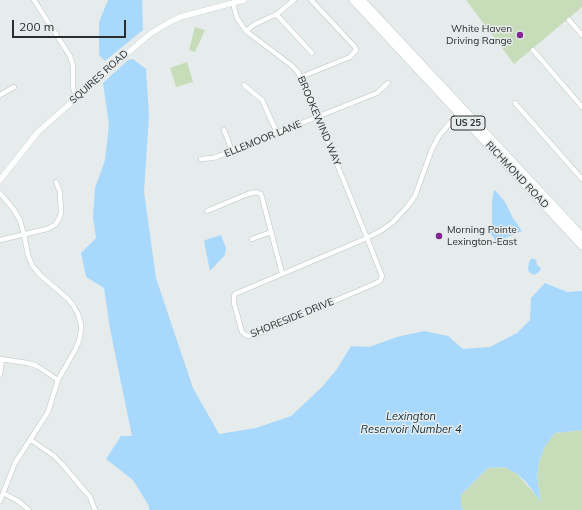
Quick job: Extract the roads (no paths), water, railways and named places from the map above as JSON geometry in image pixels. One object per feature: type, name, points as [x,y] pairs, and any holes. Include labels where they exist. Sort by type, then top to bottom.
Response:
[{"type":"highway","name":"RICHMOND ROAD","points":[[353,0],[582,236]]},
{"type":"highway","name":"RICHMOND ROAD","points":[[362,0],[582,246]]},
{"type":"street","points":[[34,0],[70,56],[73,66],[73,88],[77,98]]},
{"type":"street","name":"SQUIRES ROAD","points":[[0,180],[38,132],[131,49],[160,27],[180,17],[244,0]]},
{"type":"street","points":[[246,31],[255,24],[276,14],[294,0]]},
{"type":"street","points":[[301,77],[347,58],[354,54],[356,50],[356,47],[311,0]]},
{"type":"street","name":"BROOKEWIND WAY","points":[[233,4],[237,18],[246,31],[291,65],[301,77],[367,238]]},
{"type":"street","points":[[276,14],[312,53]]},
{"type":"street","points":[[569,20],[582,35]]},
{"type":"street","points":[[533,50],[582,106]]},
{"type":"street","points":[[244,84],[262,100],[277,133]]},
{"type":"street","name":"ELLEMOOR LANE","points":[[201,159],[213,158],[318,117],[377,93],[388,84]]},
{"type":"street","points":[[0,95],[14,86]]},
{"type":"street","points":[[515,103],[582,179]]},
{"type":"street","name":"SHORESIDE DRIVE","points":[[367,238],[382,276],[378,282],[255,335],[245,336],[242,332],[234,303],[237,292],[367,238],[392,223],[408,207],[419,186],[432,149],[439,136],[461,110]]},
{"type":"street","points":[[224,130],[232,151]]},
{"type":"street","points":[[0,240],[52,227],[59,219],[61,213],[60,192],[56,182]]},
{"type":"street","points":[[0,193],[17,215],[32,265],[40,275],[68,299],[78,314],[81,324],[79,341],[58,380],[48,412],[15,463],[0,501]]},
{"type":"street","points":[[208,211],[248,194],[260,193],[282,273]]},
{"type":"street","points":[[252,239],[271,232]]},
{"type":"street","points":[[0,375],[1,359],[21,361],[33,365],[58,380]]},
{"type":"street","points":[[31,440],[62,464],[90,497],[95,510]]},
{"type":"street","points":[[3,493],[18,501],[29,510]]},
{"type":"water","points":[[108,0],[142,0],[143,30],[105,61],[99,55],[99,22]]},
{"type":"water","name":"Lexington Reservoir Number 4","points":[[133,59],[146,69],[149,115],[144,192],[156,278],[193,388],[219,434],[256,428],[291,416],[322,387],[337,369],[351,346],[369,347],[397,337],[424,331],[448,336],[463,349],[490,347],[517,333],[530,320],[531,298],[545,283],[567,292],[582,291],[582,430],[555,433],[545,446],[539,462],[537,477],[541,502],[526,482],[516,473],[504,467],[488,468],[461,495],[461,505],[463,510],[149,510],[149,506],[133,480],[106,459],[121,436],[132,436],[110,329],[104,288],[86,277],[81,253],[96,238],[93,217],[95,188],[105,160],[109,125],[103,83],[128,60]]},
{"type":"water","points":[[494,190],[505,202],[522,231],[496,242],[490,232]]},
{"type":"water","points":[[221,235],[226,248],[225,255],[210,271],[204,241]]},
{"type":"water","points":[[532,258],[536,260],[537,265],[541,268],[539,272],[534,275],[529,272],[528,268],[529,262]]},
{"type":"place","name":"White Haven Driving Range","points":[[520,35]]},
{"type":"place","name":"Morning Pointe Lexington-East","points":[[439,236]]}]
